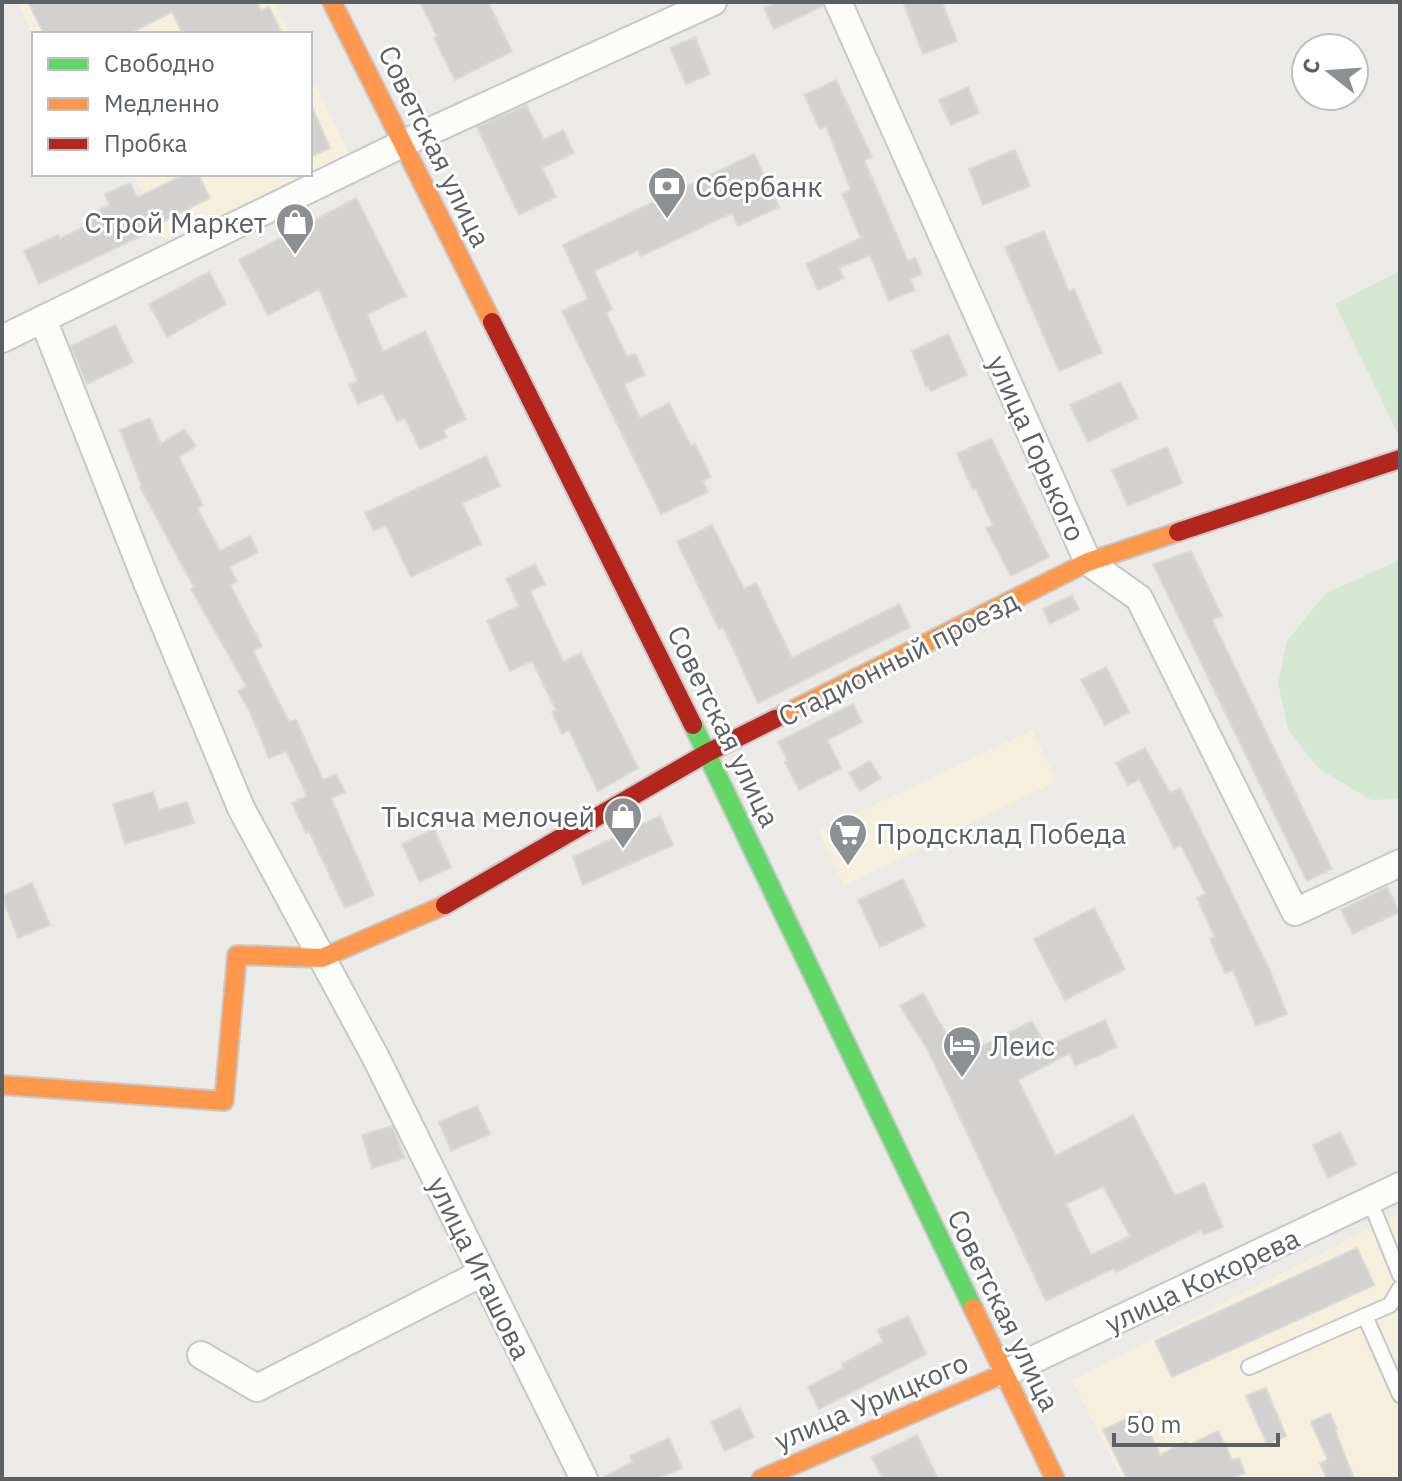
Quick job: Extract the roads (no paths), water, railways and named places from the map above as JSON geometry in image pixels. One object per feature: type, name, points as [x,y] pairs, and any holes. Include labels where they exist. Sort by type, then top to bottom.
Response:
[{"type":"main road","name":"Советская улица","points":[[332,2],[707,753],[1055,1479]]},
{"type":"main road","name":"Стадионный проезд","points":[[322,958],[460,898],[707,753],[1088,562],[1400,459]]},
{"type":"main road","points":[[2,1085],[224,1101],[237,955],[322,958]]},
{"type":"main road","name":"улица Урицкого","points":[[761,1479],[1003,1374]]},
{"type":"street","points":[[2,339],[402,144],[713,2]]},
{"type":"street","name":"улица Горького","points":[[838,2],[1088,562],[1139,598],[1295,912],[1400,863]]},
{"type":"street","name":"улица Игашова","points":[[43,319],[148,585],[241,808],[376,1058],[584,1479]]},
{"type":"street","name":"улица Кокорева","points":[[1003,1374],[1400,1186]]},
{"type":"street","points":[[201,1355],[257,1388],[482,1273]]},
{"type":"lane","points":[[1370,1201],[1400,1275]]},
{"type":"lane","points":[[1249,1367],[1390,1305],[1400,1288]]},
{"type":"lane","points":[[1365,1316],[1400,1395]]},
{"type":"place","name":"Сбербанк","points":[[667,220]]},
{"type":"place","name":"Строй Маркет","points":[[295,256]]},
{"type":"place","name":"Тысяча мелочей","points":[[623,850]]},
{"type":"place","name":"Продсклад Победа","points":[[848,867]]},
{"type":"place","name":"Леис","points":[[962,1079]]}]
